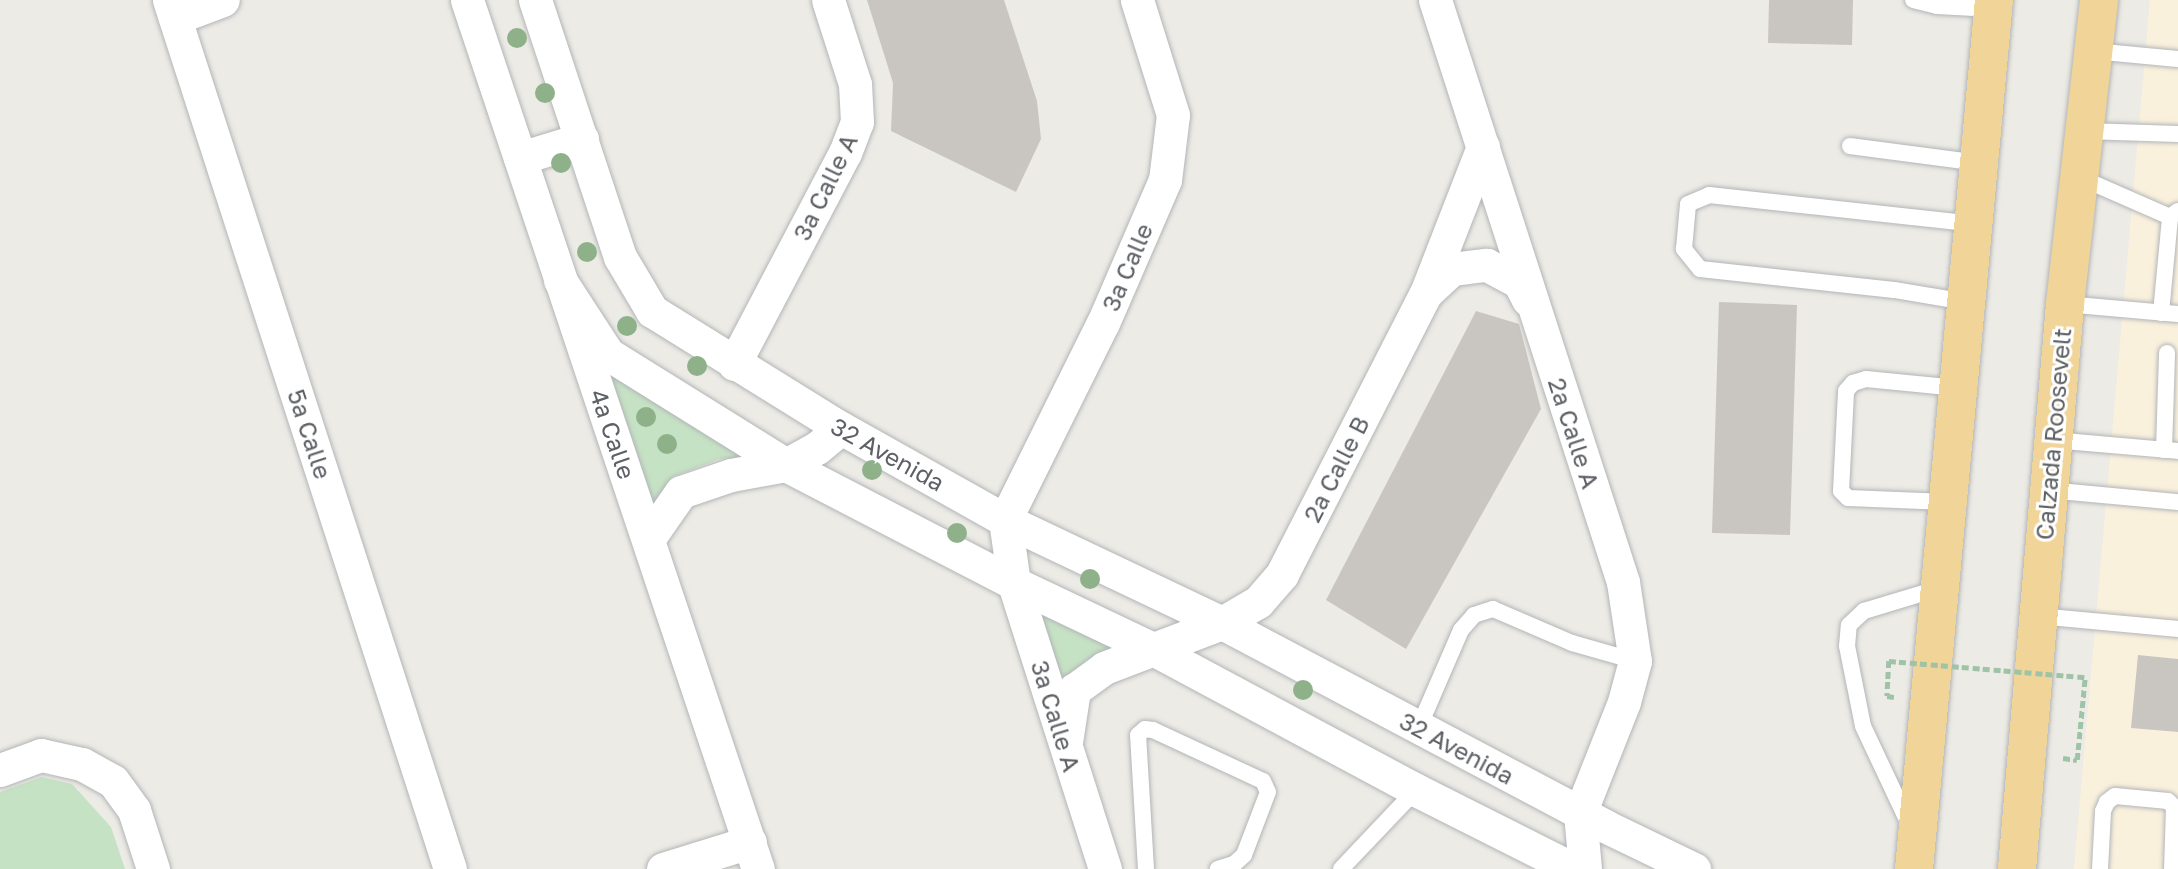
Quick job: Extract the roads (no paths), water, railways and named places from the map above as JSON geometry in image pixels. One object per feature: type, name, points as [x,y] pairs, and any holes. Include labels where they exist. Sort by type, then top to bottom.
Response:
[{"type":"highway","name":"Calzada Roosevelt","points":[[2017,869],[2064,304],[2099,0]]},
{"type":"highway","points":[[1915,855],[1994,5]]},
{"type":"street","points":[[172,9],[223,0]]},
{"type":"street","name":"4a Calle","points":[[467,0],[754,856]]},
{"type":"street","points":[[520,158],[582,139],[536,0]]},
{"type":"street","name":"3a Calle A","points":[[734,364],[845,153],[857,122],[855,84],[828,0]]},
{"type":"street","name":"3a Calle","points":[[1005,520],[1103,323],[1165,180],[1173,115],[1137,0]]},
{"type":"street","name":"2a Calle A","points":[[1435,0],[1623,582],[1635,661],[1624,702],[1580,813],[1585,869]]},
{"type":"street","name":"5a Calle","points":[[172,9],[450,869]]},
{"type":"street","name":"32 Avenida","points":[[582,139],[620,257],[652,311],[841,428],[1005,520],[1222,623],[1580,813],[1694,869]]},
{"type":"street","name":"2a Calle B","points":[[1222,623],[1258,603],[1282,574],[1426,293],[1483,146]]},
{"type":"street","name":"2a Calle B","points":[[1426,293],[1452,269],[1488,265],[1519,282],[1535,314]]},
{"type":"street","points":[[560,280],[608,354],[786,465],[1014,583],[1153,649],[1416,790],[1573,869]]},
{"type":"street","points":[[649,538],[681,492],[731,475],[786,465],[817,448],[841,428]]},
{"type":"street","name":"3a Calle A","points":[[1005,520],[1014,583],[1105,869]]},
{"type":"street","points":[[1065,748],[1074,690],[1104,668],[1222,623]]},
{"type":"street","points":[[0,770],[41,755],[82,764],[113,781],[134,810],[153,869]]},
{"type":"street","points":[[663,869],[754,856]]},
{"type":"lane","points":[[1913,0],[1937,6],[1994,5]]},
{"type":"lane","points":[[2093,51],[2178,59]]},
{"type":"lane","points":[[2084,131],[2178,134]]},
{"type":"lane","points":[[1850,146],[1979,163]]},
{"type":"lane","points":[[2064,304],[2170,314],[2174,214],[2079,177]]},
{"type":"lane","points":[[1966,302],[1894,290],[1700,269],[1684,249],[1688,204],[1709,195],[1974,224]]},
{"type":"lane","points":[[2053,440],[2171,451],[2167,353]]},
{"type":"lane","points":[[1947,502],[1848,498],[1841,492],[1846,391],[1853,383],[1866,379],[1958,388]]},
{"type":"lane","points":[[2048,490],[2178,502]]},
{"type":"lane","points":[[1915,855],[1863,726],[1847,646],[1849,625],[1864,611],[1940,588]]},
{"type":"lane","points":[[1419,727],[1461,630],[1474,615],[1493,609],[1572,643],[1635,661]]},
{"type":"lane","points":[[2038,616],[2178,629]]},
{"type":"lane","points":[[1146,869],[1138,735],[1145,729],[1153,730],[1263,781],[1268,792],[1244,855],[1234,864],[1218,869]]},
{"type":"lane","points":[[1341,869],[1416,790]]},
{"type":"lane","points":[[2100,869],[2103,811],[2115,796],[2168,801],[2174,807],[2172,869]]}]
